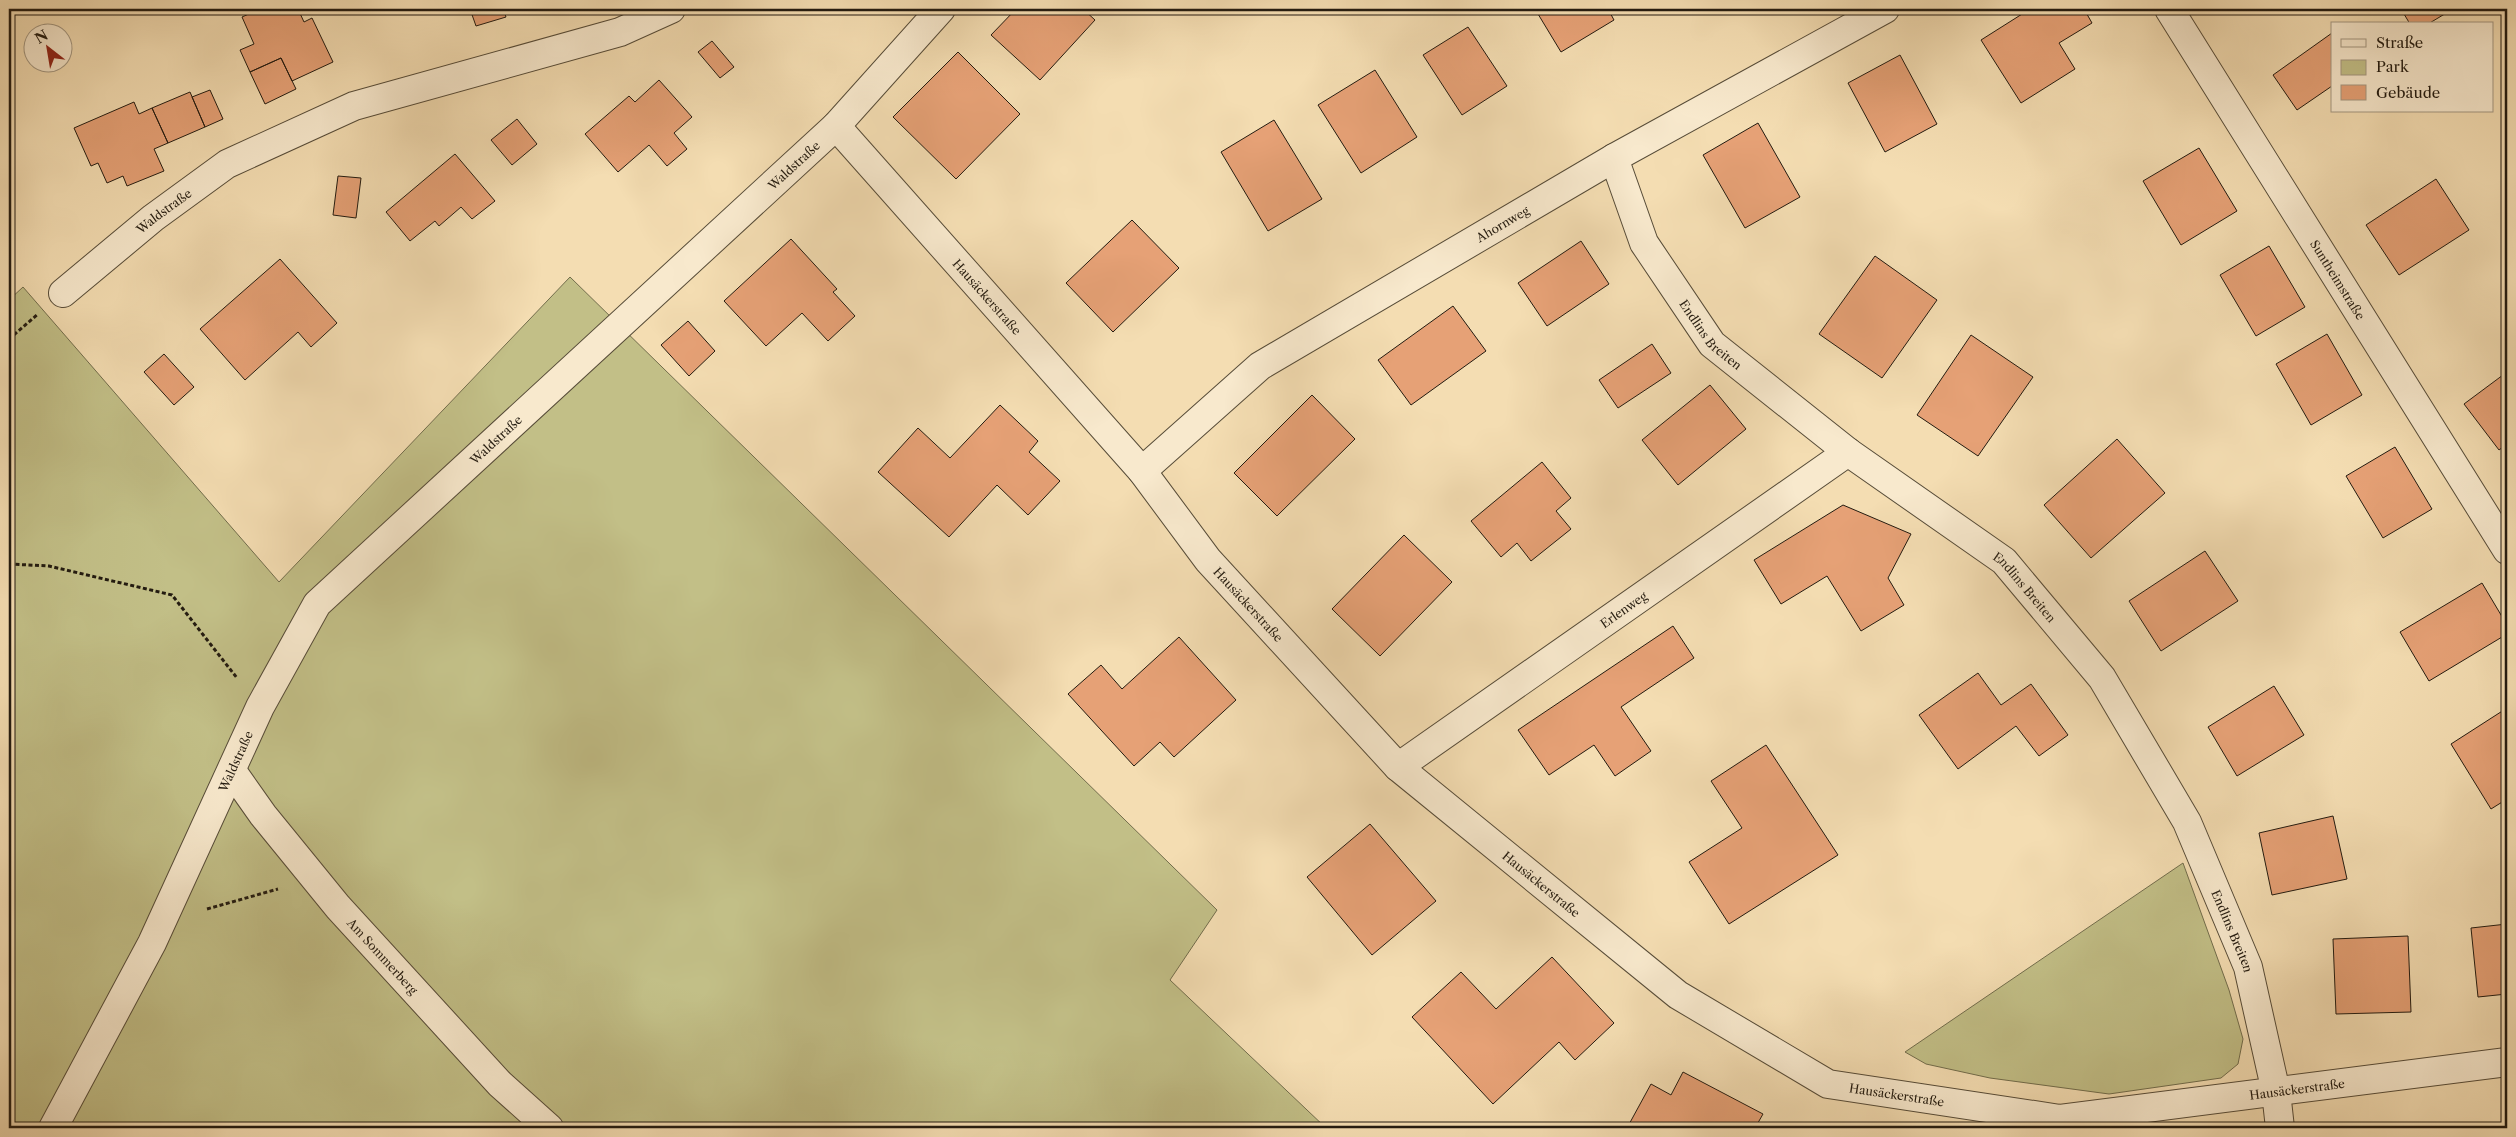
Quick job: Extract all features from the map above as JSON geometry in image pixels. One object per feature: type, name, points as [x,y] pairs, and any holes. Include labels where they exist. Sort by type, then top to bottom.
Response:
[{"type":"street","name":"Waldstraße","points":[[63,293],[153,218],[227,164],[354,106],[620,32],[670,9]]},
{"type":"street","name":"Waldstraße","points":[[53,1128],[152,943],[260,707],[317,604],[836,126],[940,9]]},
{"type":"street","name":"Ahornweg","points":[[1142,471],[1260,366],[1614,158],[1885,9]]},
{"type":"street","name":"Suntheimstraße","points":[[2169,9],[2507,550]]},
{"type":"street","name":"Hausäckerstraße","points":[[836,126],[1142,471],[1208,560],[1398,767],[1678,995],[1828,1084],[2060,1119],[2507,1062]]},
{"type":"street","name":"Endlins Breiten","points":[[1614,158],[1644,242],[1712,344],[1848,452],[2004,561],[2102,678],[2187,822],[2248,967],[2276,1092],[2280,1128]]},
{"type":"street","name":"Erlenweg","points":[[1398,767],[1848,452]]},
{"type":"street","name":"Am Sommerberg","points":[[232,771],[263,815],[338,907],[500,1084],[549,1128]]},
{"type":"path","points":[[9,564],[49,566],[172,595],[260,707]]},
{"type":"path","points":[[206,909],[280,889]]},
{"type":"green space","points":[[570,277],[1217,910],[1170,980],[1326,1128],[9,1128],[9,300],[23,287],[279,582]]},
{"type":"green space","points":[[2183,863],[2229,990],[2243,1039],[2238,1064],[2221,1078],[2109,1094],[1990,1078],[1926,1064],[1905,1052]]},
{"type":"building","points":[[260,9],[298,9],[304,22],[312,18],[333,62],[292,81],[281,58],[250,72],[240,50],[254,44],[242,17]]},
{"type":"building","points":[[470,9],[503,9],[506,17],[476,26]]},
{"type":"building","points":[[1016,9],[1083,9],[1095,20],[1040,80],[991,35]]},
{"type":"building","points":[[1535,9],[1608,9],[1614,20],[1561,52]]},
{"type":"building","points":[[2030,9],[2084,9],[2092,23],[2059,43],[2075,69],[2021,103],[1981,40]]},
{"type":"building","points":[[2401,9],[2453,9],[2431,22],[2409,22]]},
{"type":"building","points":[[1468,27],[1507,86],[1462,115],[1423,55]]},
{"type":"building","points":[[2331,34],[2331,87],[2297,110],[2273,75]]},
{"type":"building","points":[[712,41],[734,67],[720,78],[698,52]]},
{"type":"building","points":[[958,52],[1020,114],[956,179],[893,117]]},
{"type":"building","points":[[1900,55],[1937,124],[1885,152],[1848,83]]},
{"type":"building","points":[[281,58],[296,89],[265,104],[250,72]]},
{"type":"building","points":[[1375,70],[1417,137],[1361,173],[1318,105]]},
{"type":"building","points":[[659,80],[692,117],[674,133],[687,149],[667,166],[649,145],[618,172],[585,134],[629,96],[635,102]]},
{"type":"building","points":[[210,90],[223,119],[205,127],[192,97]]},
{"type":"building","points":[[190,92],[205,127],[168,143],[152,108]]},
{"type":"building","points":[[134,102],[139,114],[152,108],[168,143],[154,149],[164,171],[127,186],[123,176],[107,183],[98,163],[91,166],[74,128]]},
{"type":"building","points":[[517,119],[537,144],[512,165],[491,140]]},
{"type":"building","points":[[1274,120],[1322,199],[1268,231],[1221,152]]},
{"type":"building","points":[[1758,123],[1800,197],[1745,228],[1703,155]]},
{"type":"building","points":[[2199,148],[2237,211],[2181,245],[2143,181]]},
{"type":"building","points":[[455,154],[495,201],[472,219],[461,207],[439,226],[435,221],[410,241],[386,212]]},
{"type":"building","points":[[338,176],[361,178],[356,218],[333,215]]},
{"type":"building","points":[[2436,179],[2469,230],[2399,275],[2366,225]]},
{"type":"building","points":[[1132,220],[1179,268],[1113,332],[1066,283]]},
{"type":"building","points":[[791,239],[837,289],[833,292],[855,316],[828,341],[802,313],[766,346],[724,301]]},
{"type":"building","points":[[1581,241],[1609,284],[1547,326],[1518,283]]},
{"type":"building","points":[[2269,246],[2305,307],[2256,336],[2220,275]]},
{"type":"building","points":[[1875,256],[1937,300],[1882,378],[1819,334]]},
{"type":"building","points":[[280,259],[337,323],[311,347],[298,332],[245,380],[200,329]]},
{"type":"building","points":[[1453,306],[1486,351],[1411,405],[1378,360]]},
{"type":"building","points":[[688,321],[715,351],[689,376],[661,345]]},
{"type":"building","points":[[2327,334],[2362,395],[2311,425],[2276,364]]},
{"type":"building","points":[[1971,335],[2033,377],[1978,456],[1917,415]]},
{"type":"building","points":[[1652,344],[1671,373],[1618,408],[1599,380]]},
{"type":"building","points":[[164,354],[194,387],[174,405],[144,372]]},
{"type":"building","points":[[2507,372],[2507,444],[2499,450],[2464,404]]},
{"type":"building","points":[[1710,385],[1746,429],[1678,485],[1642,440]]},
{"type":"building","points":[[1312,395],[1355,439],[1277,516],[1234,473]]},
{"type":"building","points":[[1000,405],[1038,441],[1029,452],[1060,481],[1028,515],[997,485],[949,537],[878,472],[918,428],[950,458]]},
{"type":"building","points":[[2117,439],[2165,493],[2091,558],[2044,505]]},
{"type":"building","points":[[2395,447],[2432,509],[2383,538],[2346,476]]},
{"type":"building","points":[[1542,462],[1571,498],[1556,511],[1571,529],[1531,561],[1517,543],[1501,557],[1471,521]]},
{"type":"building","points":[[1843,505],[1911,534],[1888,578],[1904,605],[1861,631],[1827,576],[1781,604],[1754,560]]},
{"type":"building","points":[[1404,535],[1452,582],[1380,656],[1332,609]]},
{"type":"building","points":[[2205,551],[2238,601],[2161,651],[2129,601]]},
{"type":"building","points":[[2482,583],[2507,625],[2507,634],[2429,681],[2400,632]]},
{"type":"building","points":[[1673,626],[1694,658],[1621,707],[1651,751],[1615,776],[1594,745],[1549,775],[1518,730]]},
{"type":"building","points":[[1179,637],[1236,700],[1174,757],[1160,742],[1134,766],[1068,694],[1101,665],[1122,689]]},
{"type":"building","points":[[1978,673],[2001,705],[2031,684],[2068,735],[2039,756],[2016,726],[1958,769],[1919,715]]},
{"type":"building","points":[[2274,686],[2304,735],[2237,776],[2208,727]]},
{"type":"building","points":[[2507,708],[2507,799],[2491,809],[2451,744]]},
{"type":"building","points":[[1766,745],[1838,855],[1729,924],[1689,862],[1742,828],[1711,781]]},
{"type":"building","points":[[2333,816],[2347,879],[2272,895],[2259,833]]},
{"type":"building","points":[[1370,824],[1436,901],[1372,955],[1307,877]]},
{"type":"building","points":[[2507,924],[2507,994],[2478,997],[2471,928]]},
{"type":"building","points":[[2408,936],[2411,1012],[2336,1014],[2333,939]]},
{"type":"building","points":[[1552,957],[1614,1023],[1575,1060],[1559,1042],[1493,1104],[1412,1017],[1461,972],[1496,1009]]},
{"type":"building","points":[[1683,1072],[1763,1114],[1755,1128],[1627,1128],[1651,1084],[1671,1095]]}]
